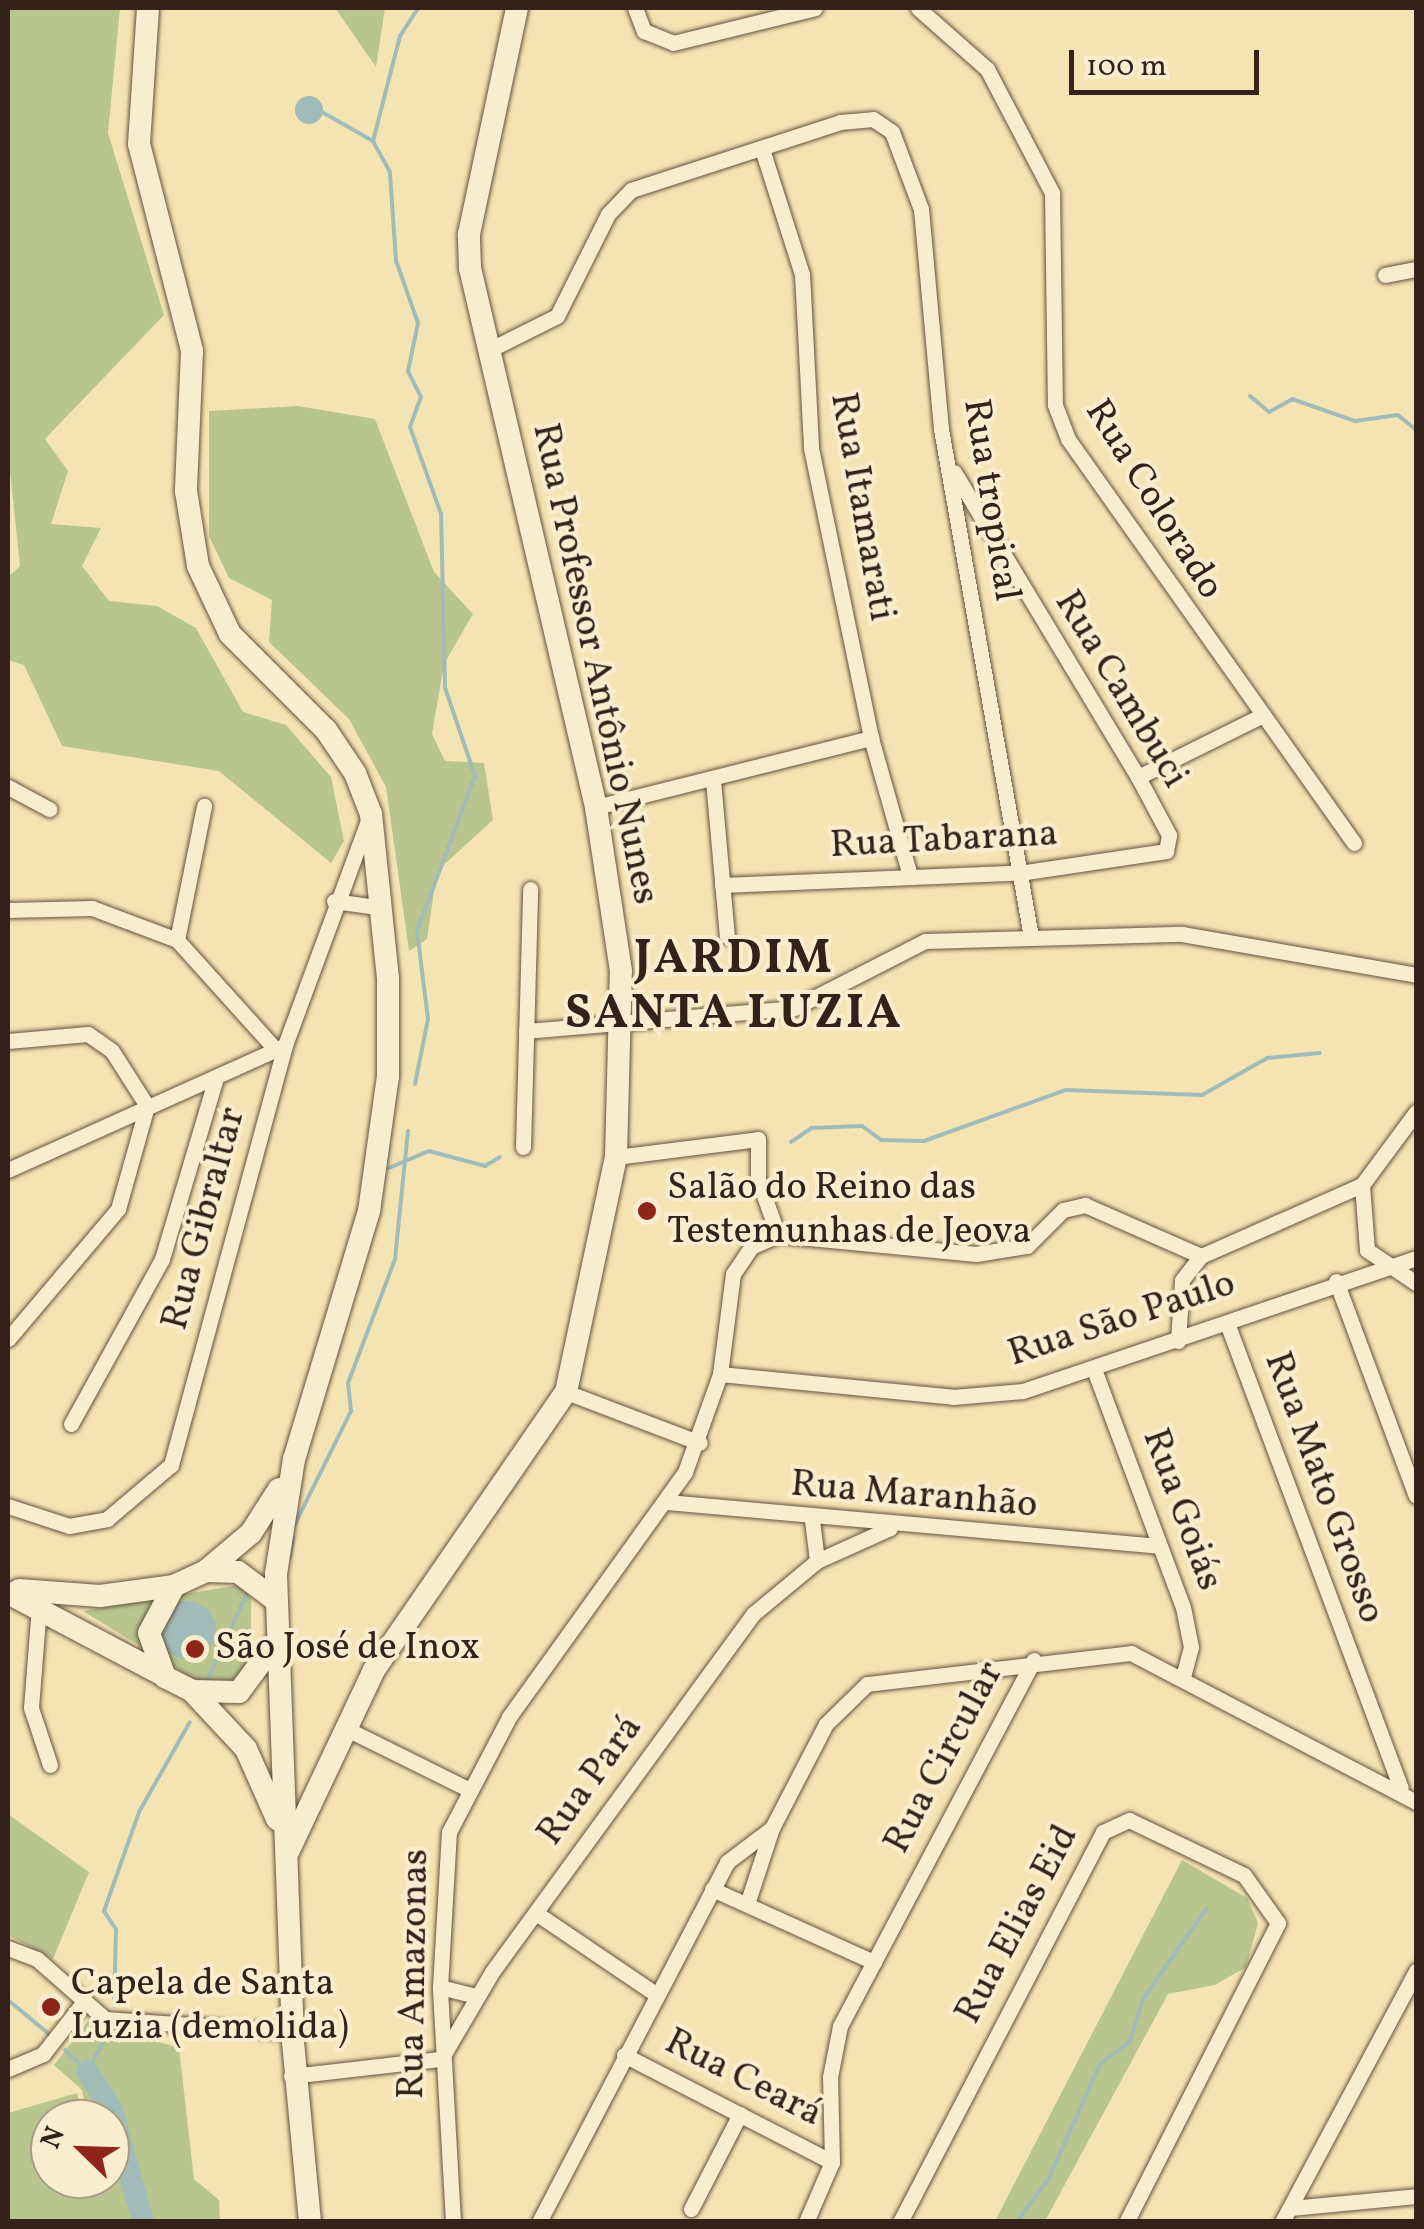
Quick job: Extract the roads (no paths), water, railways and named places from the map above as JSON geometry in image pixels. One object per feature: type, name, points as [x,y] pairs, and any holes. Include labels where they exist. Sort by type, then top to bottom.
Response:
[{"type":"main road","points":[[148,8],[139,144],[192,351],[186,491],[198,566],[230,634],[343,750],[371,814],[382,908],[390,1030],[369,1212],[294,1458],[274,1599],[295,2076],[310,2222]]},
{"type":"main road","name":"Rua Professor Antônio Nunes","points":[[285,1852],[393,1639],[566,1392],[616,1157],[624,1030],[596,807],[489,350],[469,234],[517,8]]},
{"type":"main road","points":[[8,1591],[100,1596],[174,1586],[206,1570],[264,1517],[294,1458]]},
{"type":"main road","points":[[206,1570],[238,1572],[274,1599]]},
{"type":"main road","points":[[165,1676],[150,1633],[174,1586]]},
{"type":"main road","points":[[8,1591],[192,1691],[246,1749],[285,1852]]},
{"type":"main road","points":[[192,1691],[230,1695],[252,1685],[275,1643]]},
{"type":"main road","points":[[283,1787],[319,1790]]},
{"type":"main road","points":[[294,2222],[295,2076]]},
{"type":"street","points":[[635,8],[644,31],[698,42],[815,8]]},
{"type":"street","name":"Rua Colorado","points":[[918,8],[987,69],[1052,193],[1054,405],[1068,440],[1354,843]]},
{"type":"street","name":"Rua tropical","points":[[762,149],[840,122],[883,124],[910,168],[934,291],[947,460],[1026,872],[1031,937]]},
{"type":"street","points":[[489,350],[557,316],[618,199],[762,149]]},
{"type":"street","name":"Rua Itamarati","points":[[762,149],[802,274],[810,448],[870,738],[910,876]]},
{"type":"street","points":[[1385,275],[1416,269]]},
{"type":"street","name":"Rua Cambuci","points":[[947,460],[1138,777],[1168,835],[1166,851]]},
{"type":"street","points":[[1138,777],[1263,715]]},
{"type":"street","points":[[596,807],[870,738]]},
{"type":"street","points":[[713,780],[727,936]]},
{"type":"street","points":[[8,787],[49,809]]},
{"type":"street","points":[[177,940],[204,806]]},
{"type":"street","name":"Rua Gibraltar","points":[[8,1506],[69,1526],[107,1519],[152,1490],[170,1465],[280,1048],[371,814]]},
{"type":"street","name":"Rua Tabarana","points":[[722,885],[1026,872],[1166,851]]},
{"type":"street","points":[[523,1147],[530,889]]},
{"type":"street","points":[[334,901],[382,908]]},
{"type":"street","points":[[8,910],[92,908],[177,940],[280,1048],[8,1170]]},
{"type":"street","points":[[526,1031],[624,1030],[794,1008],[924,941],[1198,935],[1416,975]]},
{"type":"street","points":[[8,1041],[88,1034],[119,1060],[147,1106],[118,1209],[8,1339]]},
{"type":"street","points":[[71,1424],[162,1259],[216,1078]]},
{"type":"street","points":[[1178,1341],[1182,1280],[1201,1256],[1362,1185],[1416,1112]]},
{"type":"street","points":[[616,1157],[761,1140],[758,1178],[778,1234],[976,1254],[1027,1246],[1076,1205],[1201,1256]]},
{"type":"street","points":[[1362,1185],[1361,1236],[1382,1265],[1416,1284]]},
{"type":"street","name":"Rua Amazonas","points":[[453,2222],[442,2059],[443,1864],[466,1788],[667,1502],[700,1443],[720,1374],[733,1274],[752,1247],[778,1234]]},
{"type":"street","name":"Rua São Paulo","points":[[720,1374],[953,1397],[1095,1372],[1382,1265],[1416,1258]]},
{"type":"street","points":[[1336,1282],[1416,1496]]},
{"type":"street","name":"Rua Mato Grosso","points":[[1226,1322],[1400,1788]]},
{"type":"street","name":"Rua Goiás","points":[[1095,1372],[1190,1633],[1184,1674]]},
{"type":"street","points":[[566,1392],[700,1443]]},
{"type":"street","name":"Rua Maranhão","points":[[667,1502],[890,1528],[1156,1546]]},
{"type":"street","points":[[812,1520],[816,1561]]},
{"type":"street","name":"Rua Pará","points":[[442,2059],[476,1996],[753,1614],[816,1561],[890,1528]]},
{"type":"street","points":[[38,1606],[30,1694],[50,1765]]},
{"type":"street","name":"Rua Circular","points":[[806,2222],[832,2162],[834,2048],[874,1962],[1034,1660],[1118,1650],[1184,1674],[1400,1788],[1416,1802]]},
{"type":"street","points":[[749,1898],[772,1828],[852,1693],[893,1677],[1034,1660]]},
{"type":"street","points":[[346,1728],[466,1788]]},
{"type":"street","name":"Rua Elias Eid","points":[[900,2222],[1094,1848],[1110,1825],[1129,1820],[1244,1875],[1278,1923],[1126,2222]]},
{"type":"street","points":[[539,2222],[654,1993],[727,1862],[772,1828]]},
{"type":"street","points":[[712,1889],[749,1898],[874,1962]]},
{"type":"street","points":[[536,1913],[654,1993]]},
{"type":"street","points":[[8,1948],[37,1959],[105,2019],[293,2041]]},
{"type":"street","points":[[1286,2215],[1416,1971]]},
{"type":"street","points":[[440,1987],[476,1996]]},
{"type":"street","points":[[8,2069],[44,2054],[83,2003]]},
{"type":"street","name":"Rua Ceará","points":[[624,2055],[832,2162]]},
{"type":"street","points":[[295,2076],[442,2059]]},
{"type":"street","points":[[691,2209],[740,2114]]},
{"type":"street","points":[[1286,2215],[1416,2196]]},
{"type":"water","points":[[309,96],[319,100],[323,110],[319,120],[309,124],[299,120],[295,110],[299,100]]},
{"type":"water","points":[[187,1601],[207,1610],[216,1630],[207,1650],[187,1659],[167,1650],[158,1630],[167,1610]]},
{"type":"waterway","points":[[415,1084],[428,1019],[417,931],[475,776],[445,688],[441,514],[410,427],[421,397],[408,371],[418,323],[396,261],[390,172],[373,141],[400,36],[418,8]]},
{"type":"waterway","points":[[322,112],[373,141]]},
{"type":"waterway","points":[[1250,396],[1269,412],[1292,399],[1355,421],[1398,415],[1416,430]]},
{"type":"waterway","points":[[791,1142],[812,1128],[862,1126],[881,1140],[924,1141],[1066,1090],[1202,1095],[1267,1058],[1320,1053]]},
{"type":"waterway","points":[[293,1528],[351,1411],[348,1383],[395,1259],[408,1131]]},
{"type":"waterway","points":[[389,1168],[429,1151],[485,1166],[500,1157]]},
{"type":"waterway","points":[[290,1557],[293,1537]]},
{"type":"waterway","points":[[208,1678],[248,1591]]},
{"type":"waterway","points":[[114,2006],[116,1929],[104,1911],[139,1812],[190,1722]]},
{"type":"waterway","points":[[1017,2222],[1049,2178],[1100,2064],[1130,2041],[1143,1999],[1207,1908]]},
{"type":"waterway","points":[[8,2000],[49,2034]]},
{"type":"waterway","points":[[87,2071],[103,2043]]},
{"type":"waterway","points":[[65,2050],[87,2071]]},
{"type":"waterway","points":[[87,2071],[112,2110],[143,2222]]},
{"type":"waterway","points":[[139,2222],[141,2211]]},
{"type":"place","name":"Salão do Reino das Testemunhas de Jeova","points":[[647,1211]]},
{"type":"place","name":"São José de Inox","points":[[195,1649]]},
{"type":"place","name":"Capela de Santa Luzia (demolida)","points":[[51,2007]]},
{"type":"district","name":"JARDIM SANTA LUZIA","points":[[734,986]]}]
